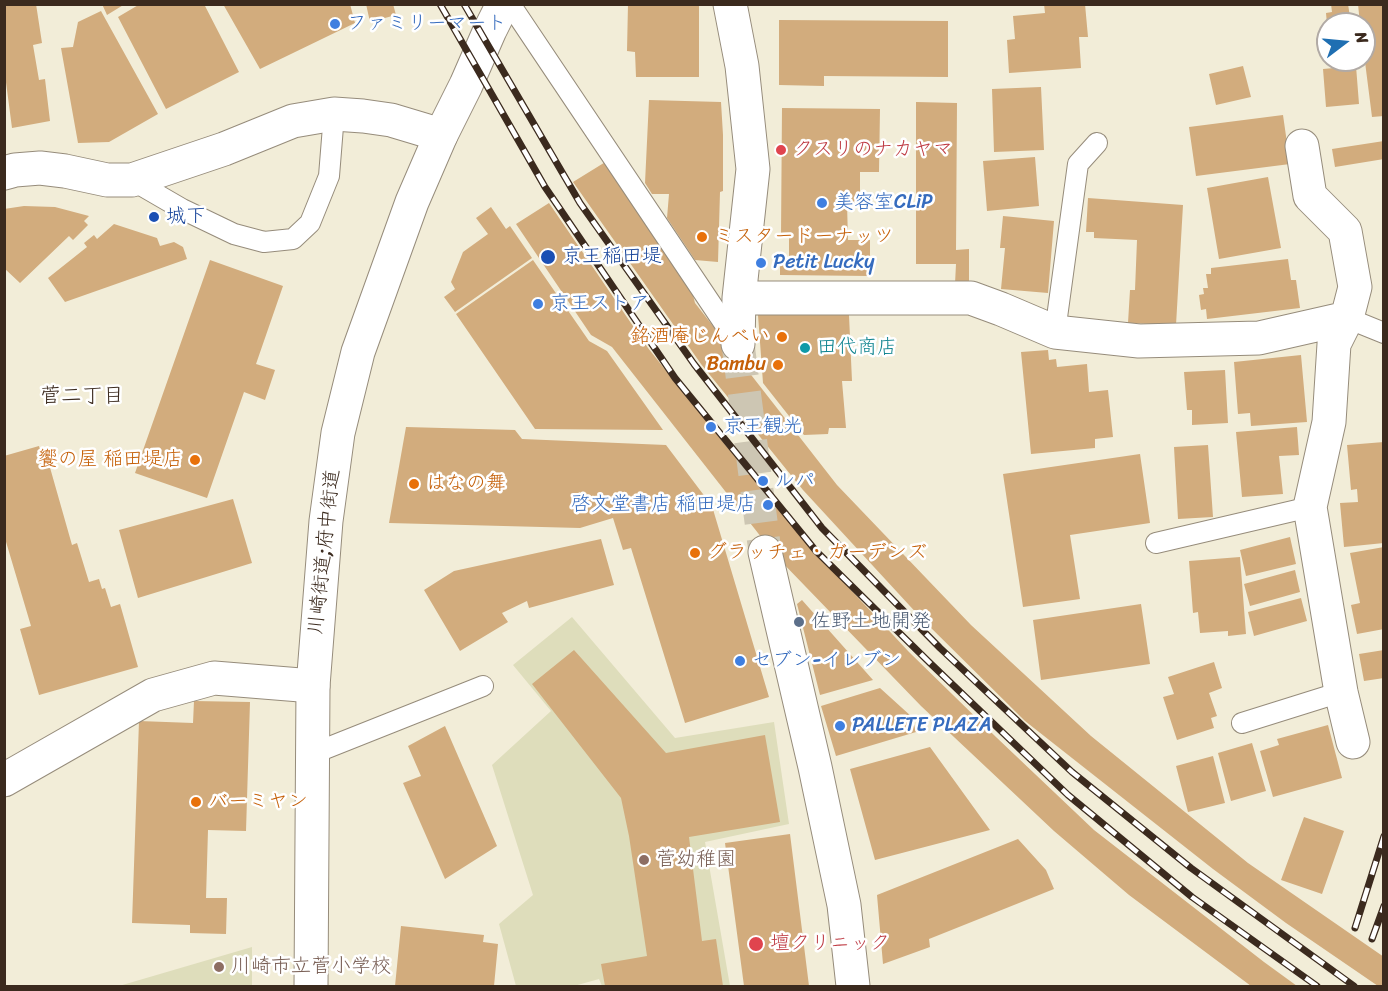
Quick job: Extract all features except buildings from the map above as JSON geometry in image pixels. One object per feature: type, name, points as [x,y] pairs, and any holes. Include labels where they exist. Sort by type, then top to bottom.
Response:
[{"type":"street","name":"川崎街道;府中街道","points":[[311,987],[312,686],[326,521],[338,433],[357,352],[412,202],[441,135],[504,4]]},
{"type":"street","points":[[730,4],[742,66],[753,169],[740,298],[738,344]]},
{"type":"street","points":[[4,173],[40,168],[107,180],[132,180],[224,149],[293,121],[334,114],[391,120],[441,135]]},
{"type":"street","points":[[1302,146],[1310,196],[1345,231],[1354,287],[1347,318],[1334,344],[1329,423],[1310,507],[1341,692],[1353,742]]},
{"type":"street","points":[[740,298],[971,298],[1055,332],[1139,341],[1258,338],[1347,318]]},
{"type":"street","points":[[765,552],[844,905],[853,987]]},
{"type":"street","points":[[4,780],[153,695],[214,678],[312,686]]},
{"type":"lane","points":[[510,4],[738,344]]},
{"type":"lane","points":[[132,180],[182,209],[234,234],[264,243],[293,238],[310,223],[329,176],[334,114]]},
{"type":"lane","points":[[1055,332],[1078,164],[1097,143]]},
{"type":"lane","points":[[1347,318],[1383,333]]},
{"type":"lane","points":[[1156,543],[1310,507]]},
{"type":"lane","points":[[312,754],[483,686]]},
{"type":"lane","points":[[1242,723],[1341,692]]},
{"type":"shaded area","points":[[572,617],[675,738],[774,722],[789,824],[705,842],[730,986],[602,986],[599,979],[574,986],[516,986],[499,924],[533,895],[492,765],[551,711],[513,665]]},
{"type":"shaded area","name":"川崎市立菅小学校","points":[[252,947],[252,986],[119,986]]},
{"type":"tunnel","points":[[738,344],[765,552]]},
{"type":"railway","points":[[440,4],[545,187],[675,378],[816,551],[1068,795],[1192,897],[1317,986]]},
{"type":"railway","points":[[464,4],[580,203],[694,364],[822,528],[940,648],[1072,772],[1191,868],[1354,986]]},
{"type":"railway","points":[[1355,928],[1384,836]]},
{"type":"railway","points":[[1372,939],[1384,906]]},
{"type":"place","name":"ファミリーマート","points":[[335,24]]},
{"type":"place","name":"クスリのナカヤマ","points":[[781,150]]},
{"type":"place","name":"美容室CLiP","points":[[822,203]]},
{"type":"place","name":"城下","points":[[154,217]]},
{"type":"place","name":"ミスタードーナッツ","points":[[702,237]]},
{"type":"place","name":"京王稲田堤","points":[[548,257]]},
{"type":"place","name":"Petit Lucky","points":[[761,263]]},
{"type":"place","name":"京王ストア","points":[[538,304]]},
{"type":"place","name":"銘酒庵じんべい","points":[[782,337]]},
{"type":"place","name":"田代商店","points":[[805,348]]},
{"type":"place","name":"Bambu","points":[[778,365]]},
{"type":"place","name":"京王観光","points":[[711,427]]},
{"type":"place","name":"饗の屋 稲田堤店","points":[[195,460]]},
{"type":"place","name":"ルパ","points":[[763,481]]},
{"type":"place","name":"はなの舞","points":[[414,484]]},
{"type":"place","name":"啓文堂書店 稲田堤店","points":[[768,505]]},
{"type":"place","name":"グラッチェ・ガーデンズ","points":[[695,553]]},
{"type":"place","name":"佐野土地開発","points":[[799,622]]},
{"type":"place","name":"セブン-イレブン","points":[[740,661]]},
{"type":"place","name":"PALLETE PLAZA","points":[[840,726]]},
{"type":"place","name":"バーミヤン","points":[[196,802]]},
{"type":"place","name":"菅幼稚園","points":[[644,860]]},
{"type":"place","name":"壇クリニック","points":[[756,944]]},
{"type":"place","name":"川崎市立菅小学校","points":[[219,967]]},
{"type":"district","name":"菅二丁目","points":[[82,397]]}]
